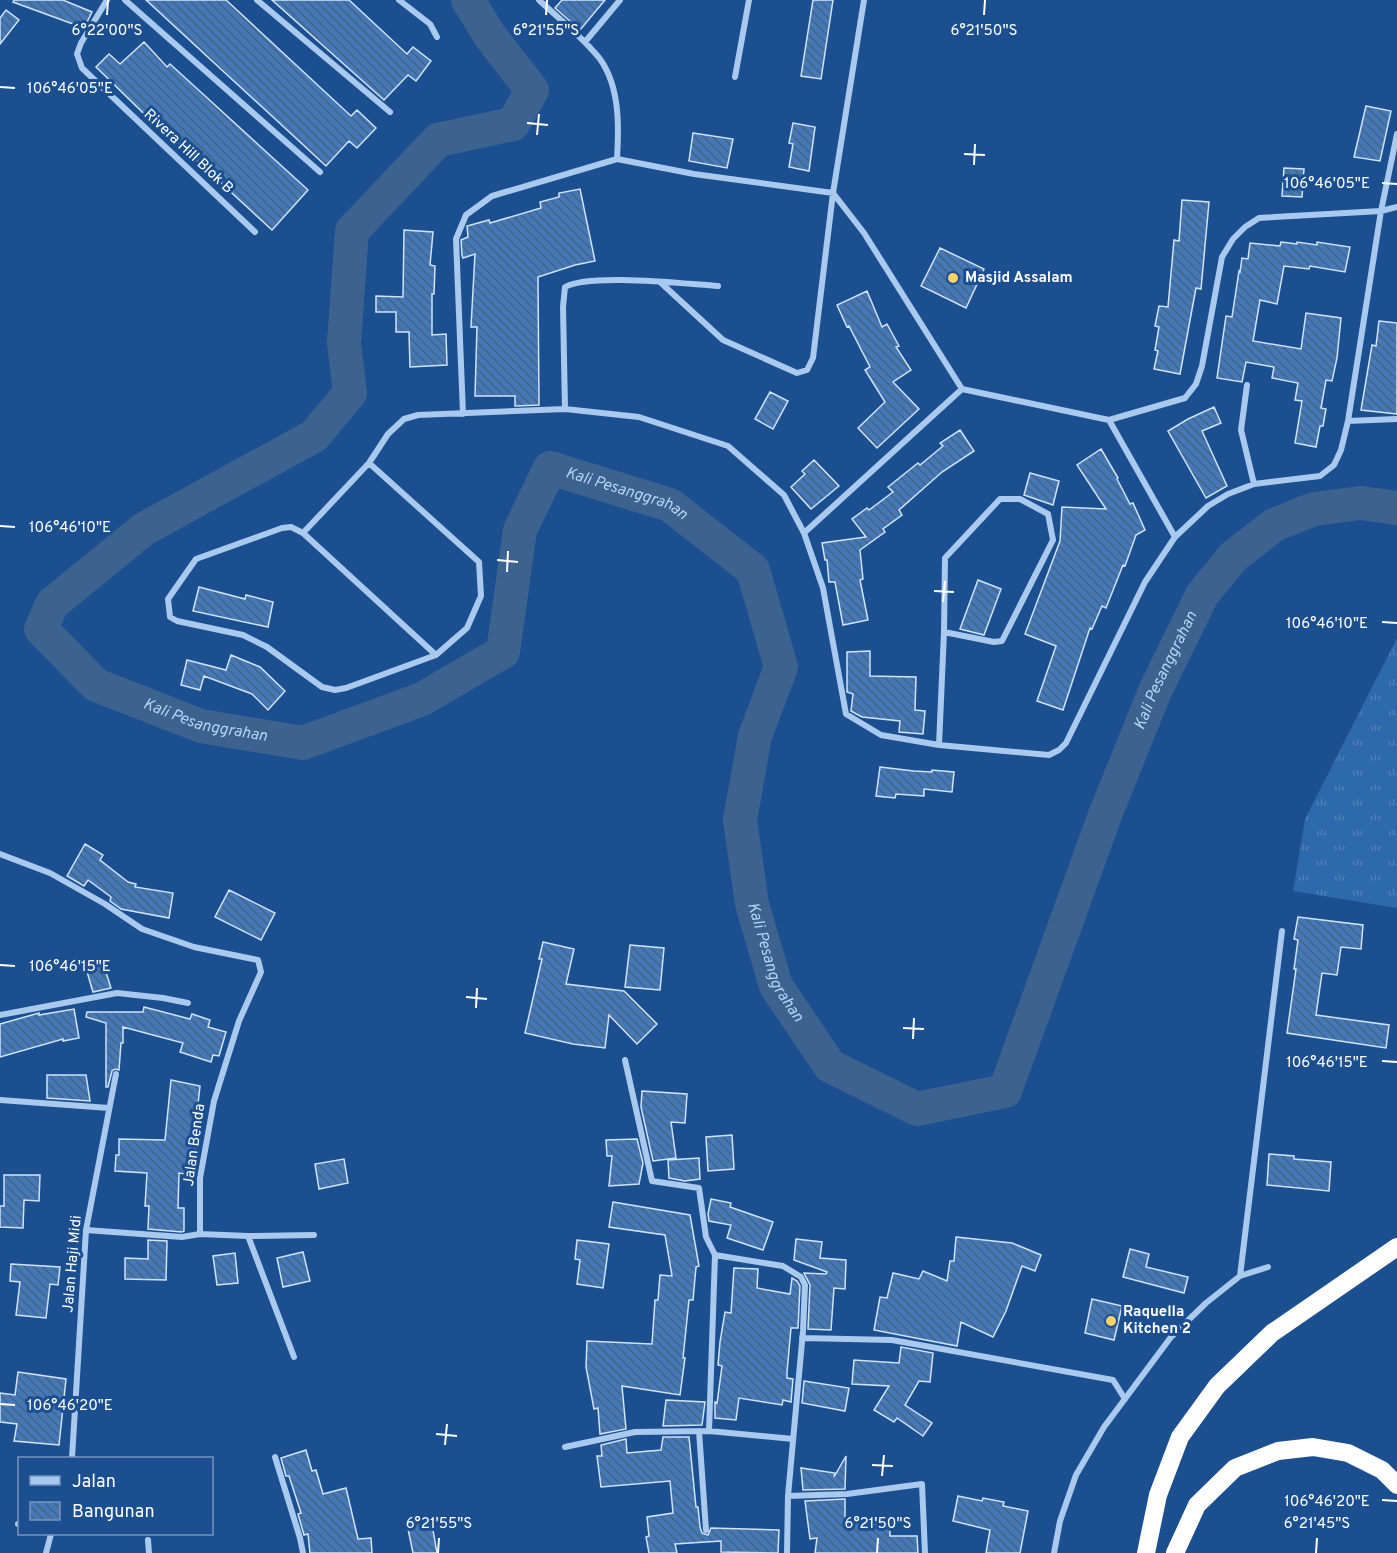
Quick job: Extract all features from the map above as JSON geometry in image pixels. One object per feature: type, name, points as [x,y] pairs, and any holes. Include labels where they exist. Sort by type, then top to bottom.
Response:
[{"type":"highway","points":[[1146,1553],[1158,1495],[1180,1437],[1217,1386],[1272,1333],[1397,1247]]},
{"type":"highway","points":[[1175,1553],[1197,1505],[1235,1468],[1278,1450],[1313,1447],[1348,1453],[1382,1470],[1397,1485]]},
{"type":"street","name":"Rivera Hill Blok B","points":[[107,0],[81,43],[77,54],[82,68],[255,232]]},
{"type":"street","points":[[125,0],[320,172]]},
{"type":"street","points":[[257,0],[390,112]]},
{"type":"street","points":[[399,0],[430,24],[437,37]]},
{"type":"street","points":[[540,0],[601,60],[611,84],[619,122],[617,159]]},
{"type":"street","points":[[585,42],[620,0]]},
{"type":"street","points":[[735,77],[749,0]]},
{"type":"street","points":[[660,282],[723,340],[796,373],[807,370],[813,358],[832,193],[864,0]]},
{"type":"street","points":[[303,533],[369,463],[388,434],[404,419],[418,415],[565,409],[639,417],[728,446],[784,495],[804,533],[823,588],[846,714],[881,735],[939,745],[1049,755],[1066,743],[1145,582],[1175,537],[1208,506],[1228,494],[1254,484],[1320,476],[1334,465],[1341,450],[1348,421],[1381,210],[1397,134]]},
{"type":"street","points":[[463,414],[456,239],[466,215],[492,196],[617,159],[694,174],[832,193],[864,233],[962,388],[1109,420],[1185,398],[1196,384],[1202,366],[1222,257],[1233,239],[1245,226],[1259,218],[1397,207]]},
{"type":"street","points":[[565,409],[563,307],[565,287],[572,283],[603,280],[718,286]]},
{"type":"street","points":[[1248,385],[1241,430],[1254,484]]},
{"type":"street","points":[[804,533],[962,388]]},
{"type":"street","points":[[1348,421],[1397,419]]},
{"type":"street","points":[[1109,420],[1175,537]]},
{"type":"street","points":[[369,463],[479,561],[481,596],[467,628],[436,655],[335,690],[322,687],[267,646],[243,635],[177,621],[170,617],[168,599],[196,559],[282,528],[291,527],[303,533],[436,655]]},
{"type":"street","points":[[939,745],[945,558],[1000,499],[1020,498],[1048,514],[1053,540],[1002,641],[994,642],[944,632]]},
{"type":"street","name":"Jalan Benda","points":[[0,854],[50,873],[105,904],[142,929],[194,947],[258,960],[261,972],[239,1021],[214,1101],[200,1178],[200,1234]]},
{"type":"street","points":[[1240,1276],[1282,931]]},
{"type":"street","points":[[0,1015],[117,993],[188,1003]]},
{"type":"street","points":[[625,1060],[652,1181],[699,1188],[706,1237],[715,1255],[709,1431]]},
{"type":"street","name":"Jalan Haji Midi","points":[[72,1457],[86,1230],[116,1074]]},
{"type":"street","points":[[0,1100],[110,1108]]},
{"type":"street","points":[[86,1230],[182,1237],[200,1234],[314,1235]]},
{"type":"street","points":[[248,1236],[294,1357]]},
{"type":"street","points":[[715,1255],[783,1266],[801,1276],[806,1285],[788,1496],[787,1553]]},
{"type":"street","points":[[1054,1553],[1060,1521],[1076,1475],[1104,1427],[1172,1337],[1206,1303],[1240,1276],[1268,1267]]},
{"type":"street","points":[[802,1338],[892,1340],[1113,1380],[1125,1399]]},
{"type":"street","points":[[699,1431],[706,1530]]},
{"type":"street","points":[[565,1447],[635,1432],[709,1431],[793,1439]]},
{"type":"street","points":[[275,1457],[303,1553]]},
{"type":"street","points":[[788,1496],[847,1494],[922,1484],[925,1553]]},
{"type":"street","points":[[46,1553],[50,1535]]},
{"type":"street","points":[[148,1540],[149,1553]]},
{"type":"green space","points":[[1397,638],[1397,908],[1293,891],[1305,819]]},
{"type":"building","points":[[14,0],[63,0],[92,12],[84,28],[13,2]]},
{"type":"building","points":[[146,0],[226,0],[351,116],[357,110],[376,128],[357,148],[349,141],[326,166]]},
{"type":"building","points":[[272,0],[349,0],[407,54],[413,47],[431,61],[416,81],[408,75],[384,100]]},
{"type":"building","points":[[562,0],[605,0],[580,30],[555,8]]},
{"type":"building","points":[[813,0],[833,0],[821,79],[801,76]]},
{"type":"building","points":[[6,10],[19,20],[0,44],[0,18]]},
{"type":"building","points":[[144,42],[167,67],[170,64],[308,190],[272,230],[172,138],[170,139],[96,67],[109,54],[120,64]]},
{"type":"building","points":[[1366,106],[1391,111],[1380,161],[1354,157]]},
{"type":"building","points":[[793,123],[815,127],[809,171],[789,167],[793,144],[789,143]]},
{"type":"building","points":[[693,133],[733,139],[727,168],[689,161]]},
{"type":"building","points":[[1284,168],[1304,169],[1302,197],[1282,196]]},
{"type":"building","points":[[580,189],[595,261],[538,277],[539,405],[515,406],[515,396],[475,396],[477,327],[471,327],[475,254],[463,258],[462,255],[461,240],[468,237],[467,226],[489,220],[490,223],[541,208],[540,202],[559,197],[559,193]]},
{"type":"building","points":[[1182,200],[1209,202],[1201,289],[1196,288],[1180,374],[1154,369],[1158,351],[1155,350],[1159,327],[1155,326],[1159,306],[1168,307],[1174,240],[1179,241]]},
{"type":"building","points":[[404,230],[433,232],[430,265],[435,266],[432,335],[446,334],[447,365],[410,367],[409,332],[396,332],[396,312],[376,312],[376,296],[403,297]]},
{"type":"building","points":[[1281,242],[1317,245],[1317,242],[1350,247],[1345,272],[1310,266],[1309,269],[1284,266],[1277,304],[1260,300],[1253,341],[1301,349],[1306,313],[1341,318],[1337,358],[1332,381],[1326,380],[1321,408],[1326,409],[1316,447],[1295,443],[1302,401],[1295,400],[1298,383],[1272,378],[1274,367],[1246,362],[1242,382],[1217,378],[1226,316],[1232,317],[1242,258],[1248,259],[1250,243],[1280,246]]},
{"type":"building","name":"Masjid Assalam","points":[[940,248],[984,269],[966,308],[921,286]]},
{"type":"building","points":[[867,291],[882,327],[887,324],[899,346],[896,347],[911,370],[893,382],[919,409],[877,448],[858,428],[885,402],[865,370],[870,367],[837,305]]},
{"type":"building","points":[[1379,321],[1397,323],[1397,414],[1361,410],[1372,345],[1376,346]]},
{"type":"building","points":[[770,392],[788,401],[773,429],[755,419]]},
{"type":"building","points":[[1214,407],[1221,423],[1202,431],[1227,486],[1206,498],[1168,431]]},
{"type":"building","points":[[960,430],[974,451],[942,472],[899,510],[902,515],[883,529],[885,532],[860,550],[863,579],[860,580],[868,620],[843,625],[835,582],[829,582],[827,560],[825,560],[822,543],[866,537],[852,519],[867,508],[869,510],[893,492],[888,487],[918,463],[920,465],[943,446],[940,443]]},
{"type":"building","points":[[1101,449],[1130,504],[1133,503],[1145,530],[1136,535],[1106,608],[1102,606],[1092,629],[1090,628],[1063,710],[1037,701],[1056,646],[1025,634],[1060,541],[1062,507],[1106,509],[1077,465]]},
{"type":"building","points":[[814,460],[839,486],[811,509],[791,487],[805,474],[802,471]]},
{"type":"building","points":[[1030,473],[1059,481],[1053,505],[1024,495]]},
{"type":"building","points":[[978,580],[1001,589],[984,635],[960,629]]},
{"type":"building","points":[[199,587],[245,599],[246,595],[273,602],[268,627],[193,611]]},
{"type":"building","points":[[870,651],[870,676],[916,677],[915,710],[925,711],[923,734],[899,732],[900,721],[862,717],[851,711],[853,694],[847,692],[847,652]]},
{"type":"building","points":[[231,655],[260,667],[285,691],[268,710],[252,694],[204,676],[200,690],[181,685],[187,660],[226,670]]},
{"type":"building","points":[[880,767],[954,772],[952,792],[924,789],[924,796],[896,794],[895,798],[876,796]]},
{"type":"building","points":[[85,844],[103,855],[100,860],[128,882],[136,884],[135,887],[173,893],[169,918],[121,909],[110,901],[111,897],[88,880],[84,886],[67,876]]},
{"type":"building","points":[[229,890],[275,913],[261,940],[215,917]]},
{"type":"building","points":[[1298,917],[1363,925],[1361,949],[1341,947],[1337,975],[1322,973],[1316,1015],[1389,1025],[1386,1048],[1287,1033],[1296,969],[1294,969],[1298,940],[1294,939]]},
{"type":"building","points":[[543,942],[574,949],[566,984],[624,991],[657,1024],[637,1044],[609,1015],[605,1048],[573,1044],[525,1033],[542,959],[539,959]]},
{"type":"building","points":[[630,945],[664,948],[660,990],[625,987]]},
{"type":"building","points":[[102,960],[111,988],[93,992],[85,965]]},
{"type":"building","points":[[144,1007],[190,1019],[192,1014],[210,1020],[208,1027],[226,1032],[219,1056],[213,1055],[211,1062],[180,1052],[183,1043],[123,1027],[119,1070],[112,1071],[108,1087],[106,1087],[106,1023],[86,1017],[87,1012],[143,1012]]},
{"type":"building","points":[[74,1009],[79,1038],[63,1041],[63,1039],[0,1057],[0,1024],[39,1013],[39,1015]]},
{"type":"building","points":[[47,1075],[86,1075],[90,1101],[47,1098]]},
{"type":"building","points":[[171,1080],[200,1086],[194,1139],[196,1139],[193,1175],[179,1173],[178,1208],[184,1208],[184,1231],[182,1232],[148,1229],[149,1206],[145,1206],[147,1173],[115,1171],[116,1155],[119,1155],[119,1139],[165,1140]]},
{"type":"building","points":[[642,1091],[687,1094],[685,1123],[671,1122],[676,1158],[653,1161],[641,1107]]},
{"type":"building","points":[[732,1135],[734,1169],[708,1171],[706,1137]]},
{"type":"building","points":[[637,1139],[643,1163],[639,1184],[609,1186],[612,1156],[607,1156],[606,1140]]},
{"type":"building","points":[[1269,1154],[1331,1162],[1329,1191],[1267,1185]]},
{"type":"building","points":[[699,1158],[700,1179],[685,1181],[669,1178],[668,1160]]},
{"type":"building","points":[[344,1159],[348,1183],[319,1189],[315,1164]]},
{"type":"building","points":[[4,1175],[40,1175],[39,1201],[24,1200],[23,1228],[0,1227],[0,1206],[4,1206]]},
{"type":"building","points":[[711,1199],[731,1203],[730,1207],[773,1222],[763,1250],[727,1238],[731,1225],[709,1221]]},
{"type":"building","points":[[613,1202],[690,1215],[699,1266],[696,1267],[693,1300],[689,1300],[680,1395],[622,1386],[626,1429],[600,1434],[598,1408],[594,1409],[586,1367],[587,1341],[652,1344],[655,1300],[658,1300],[660,1275],[672,1276],[665,1235],[609,1227]]},
{"type":"building","points":[[956,1237],[1012,1243],[1041,1255],[1035,1271],[1022,1266],[1006,1311],[993,1337],[961,1322],[957,1346],[874,1330],[880,1297],[887,1298],[893,1273],[919,1279],[923,1271],[947,1281],[950,1261],[954,1261]]},
{"type":"building","points":[[796,1239],[822,1242],[820,1258],[846,1260],[845,1289],[834,1288],[831,1330],[808,1329],[810,1285],[804,1273],[826,1274],[827,1272],[794,1260]]},
{"type":"building","points":[[148,1240],[167,1241],[166,1280],[125,1279],[125,1258],[148,1259]]},
{"type":"building","points":[[577,1240],[609,1244],[603,1288],[577,1284],[580,1260],[575,1259]]},
{"type":"building","points":[[1130,1249],[1149,1254],[1146,1267],[1188,1277],[1184,1293],[1123,1277]]},
{"type":"building","points":[[303,1252],[310,1281],[283,1287],[277,1258]]},
{"type":"building","points":[[235,1253],[238,1283],[217,1285],[213,1256]]},
{"type":"building","points":[[11,1264],[60,1267],[58,1285],[50,1284],[46,1318],[16,1315],[20,1282],[10,1281]]},
{"type":"building","points":[[734,1268],[758,1269],[757,1288],[790,1294],[792,1278],[800,1286],[798,1328],[791,1328],[787,1372],[787,1378],[793,1379],[791,1402],[783,1400],[782,1405],[739,1398],[736,1420],[715,1418],[715,1402],[717,1403],[722,1366],[718,1365],[720,1342],[725,1312],[731,1313]]},
{"type":"building","points":[[1092,1299],[1122,1306],[1114,1340],[1085,1333]]},
{"type":"building","points":[[901,1347],[933,1353],[930,1382],[919,1381],[905,1405],[932,1423],[923,1436],[897,1418],[894,1422],[874,1410],[889,1386],[852,1384],[854,1360],[899,1363]]},
{"type":"building","points":[[18,1372],[66,1379],[59,1445],[14,1441],[17,1424],[0,1422],[0,1393],[15,1395]]},
{"type":"building","points":[[804,1381],[849,1388],[845,1411],[802,1403]]},
{"type":"building","points":[[666,1400],[705,1402],[702,1425],[663,1426]]},
{"type":"building","points":[[663,1437],[689,1437],[696,1507],[698,1507],[702,1533],[708,1535],[711,1528],[779,1530],[778,1553],[721,1552],[721,1541],[675,1544],[677,1553],[649,1553],[646,1537],[649,1536],[647,1517],[673,1513],[670,1481],[601,1487],[597,1456],[602,1456],[601,1445],[626,1439],[627,1453],[661,1450]]},
{"type":"building","points":[[306,1450],[312,1471],[316,1470],[323,1494],[346,1488],[358,1539],[371,1538],[372,1553],[310,1553],[308,1534],[304,1535],[298,1514],[301,1513],[281,1458]]},
{"type":"building","points":[[846,1456],[845,1489],[803,1490],[801,1468],[835,1473],[834,1477]]},
{"type":"building","points":[[958,1496],[982,1501],[983,1498],[1004,1502],[1003,1506],[1028,1511],[1020,1553],[986,1553],[990,1530],[953,1521]]},
{"type":"building","points":[[845,1499],[845,1518],[876,1518],[876,1524],[890,1524],[890,1536],[917,1536],[918,1553],[815,1553],[817,1538],[810,1539],[805,1501]]},
{"type":"building","points":[[431,1519],[437,1553],[413,1553],[407,1524]]},
{"type":"waterway","name":"Kali Pesanggrahan","points":[[468,0],[490,36],[532,90],[513,124],[438,140],[352,231],[344,343],[350,393],[314,436],[144,529],[52,604],[41,629],[96,685],[201,726],[303,743],[422,699],[503,652],[520,530],[550,468],[670,505],[753,570],[781,667],[755,736],[740,820],[752,904],[776,986],[830,1066],[917,1109],[1005,1091],[1105,815],[1155,691],[1202,595],[1233,557],[1274,525],[1314,509],[1361,503],[1397,508]]},
{"type":"place","name":"Masjid Assalam","points":[[953,278]]},
{"type":"place","name":"Raquella Kitchen 2","points":[[1111,1321]]}]
